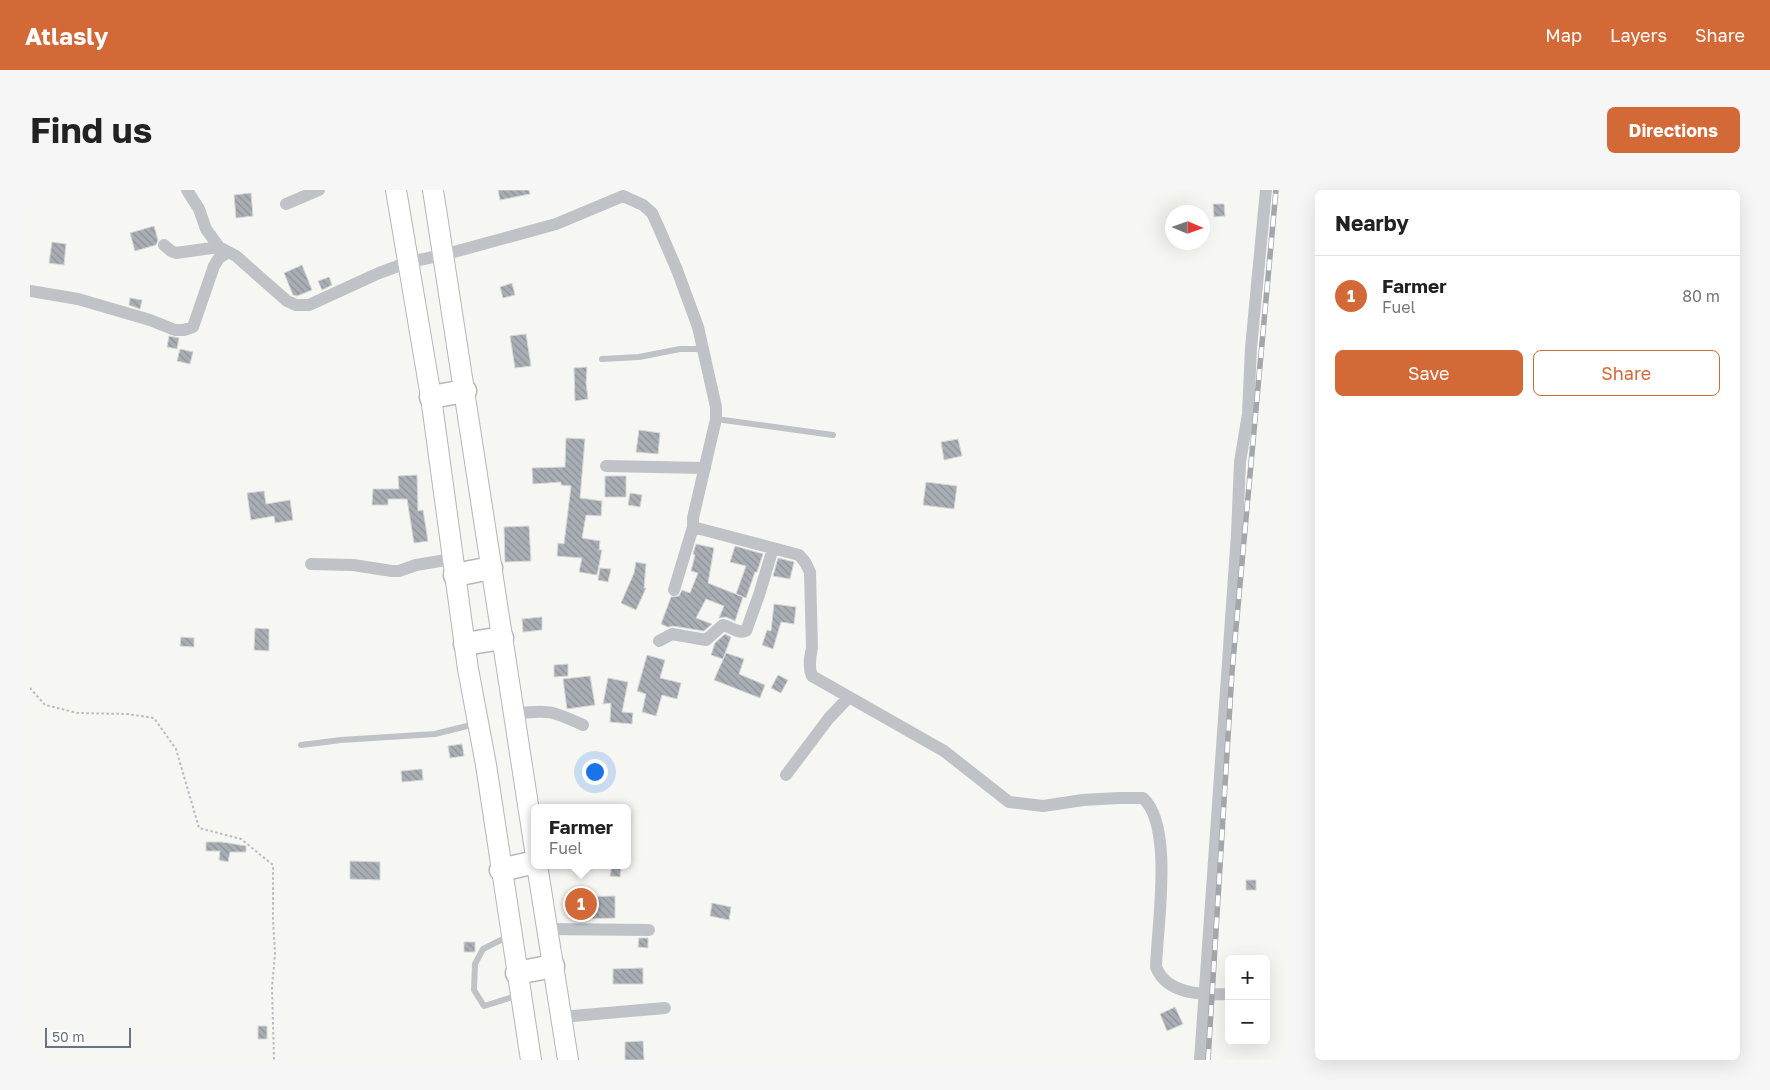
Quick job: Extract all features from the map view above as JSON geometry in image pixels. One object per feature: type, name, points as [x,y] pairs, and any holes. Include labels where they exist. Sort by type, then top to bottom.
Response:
[{"type":"highway","points":[[431,397],[465,391]]},
{"type":"highway","points":[[454,567],[491,568]]},
{"type":"highway","points":[[465,644],[502,638]]},
{"type":"highway","points":[[501,870],[531,863]]},
{"type":"highway","points":[[519,984],[553,966]]},
{"type":"main road","points":[[396,190],[431,397],[465,644],[531,1060]]},
{"type":"main road","points":[[433,190],[531,824]]},
{"type":"main road","points":[[538,869],[568,1060]]},
{"type":"street","points":[[187,190],[199,209],[206,229],[224,249],[236,256],[287,301],[303,307],[379,273],[409,262],[443,255],[556,224],[622,193],[643,205],[655,220],[698,327],[716,407],[716,419],[693,528],[674,590]]},
{"type":"street","points":[[286,204],[319,190]]},
{"type":"street","points":[[1200,1060],[1237,534],[1240,462],[1248,414],[1251,348],[1266,190]]},
{"type":"street","points":[[164,245],[176,254],[224,249]]},
{"type":"street","points":[[30,290],[78,299],[150,320],[175,330],[184,330],[192,327],[214,266],[224,249]]},
{"type":"street","points":[[606,466],[705,468]]},
{"type":"street","points":[[693,528],[799,555],[810,572],[812,648],[809,660],[812,676],[944,751],[1008,802],[1043,806],[1083,800],[1143,798],[1154,811],[1162,856],[1156,967],[1160,976],[1174,987],[1206,994],[1225,994]]},
{"type":"street","points":[[659,641],[672,634],[706,640],[722,625],[743,632],[746,631],[773,548]]},
{"type":"street","points":[[311,564],[353,565],[392,571],[416,565],[454,567]]},
{"type":"street","points":[[786,775],[829,718],[849,697]]},
{"type":"street","points":[[514,714],[537,711],[555,712],[583,725]]},
{"type":"street","points":[[547,929],[648,930]]},
{"type":"street","points":[[561,1017],[665,1008]]},
{"type":"lane","points":[[602,359],[639,357],[680,349],[703,349]]},
{"type":"lane","points":[[716,419],[833,435]]},
{"type":"lane","points":[[301,744],[435,734],[478,723]]},
{"type":"lane","points":[[511,936],[483,949],[475,964],[474,990],[484,1006],[519,984]]},
{"type":"path","points":[[30,688],[45,705],[78,712],[127,714],[154,718],[176,748],[199,828],[241,838],[273,864],[274,954],[272,987],[274,1060]]},
{"type":"building","points":[[498,190],[529,190],[530,194],[500,200]]},
{"type":"building","points":[[251,193],[253,216],[236,218],[234,195]]},
{"type":"building","points":[[1213,204],[1224,204],[1225,216],[1214,217]]},
{"type":"building","points":[[154,226],[158,240],[156,245],[135,251],[130,233]]},
{"type":"building","points":[[52,242],[66,244],[64,265],[49,263]]},
{"type":"building","points":[[302,265],[312,290],[297,296],[293,295],[284,273]]},
{"type":"building","points":[[329,277],[332,285],[322,290],[318,281]]},
{"type":"building","points":[[512,283],[515,295],[503,298],[500,287]]},
{"type":"building","points":[[130,298],[142,300],[140,309],[129,305]]},
{"type":"building","points":[[526,334],[531,366],[515,368],[510,336]]},
{"type":"building","points":[[169,336],[179,338],[177,349],[167,347]]},
{"type":"building","points":[[180,349],[193,352],[190,364],[177,361]]},
{"type":"building","points":[[587,367],[588,399],[575,401],[574,368]]},
{"type":"building","points":[[639,430],[660,433],[658,454],[636,452]]},
{"type":"building","points":[[566,438],[585,439],[580,498],[602,501],[601,516],[586,515],[582,538],[600,541],[599,550],[602,550],[597,575],[579,572],[582,558],[557,556],[558,543],[564,544],[571,486],[561,485],[561,482],[533,484],[532,468],[565,467]]},
{"type":"building","points":[[958,439],[962,456],[944,460],[941,442]]},
{"type":"building","points":[[417,475],[418,511],[423,510],[428,541],[414,543],[407,499],[388,499],[388,505],[372,505],[373,489],[399,489],[398,476]]},
{"type":"building","points":[[605,476],[626,476],[626,497],[605,497]]},
{"type":"building","points":[[926,482],[957,486],[954,509],[923,505]]},
{"type":"building","points":[[264,491],[266,504],[290,500],[293,520],[275,523],[274,516],[251,520],[247,493]]},
{"type":"building","points":[[630,493],[642,495],[640,507],[628,505]]},
{"type":"building","points":[[529,526],[531,561],[505,562],[504,527]]},
{"type":"building","points":[[696,544],[714,548],[708,583],[743,597],[735,621],[726,617],[719,618],[724,606],[706,599],[696,618],[712,624],[704,631],[673,626],[668,627],[661,624],[671,597],[679,596],[682,590],[690,593],[698,573],[691,571]]},
{"type":"building","points":[[735,546],[763,554],[746,598],[736,594],[746,566],[730,562]]},
{"type":"building","points":[[778,558],[794,562],[790,579],[773,576]]},
{"type":"building","points":[[636,562],[646,564],[644,588],[646,588],[636,610],[621,603],[634,573]]},
{"type":"building","points":[[600,568],[611,569],[608,582],[598,580]]},
{"type":"building","points":[[774,604],[796,607],[794,624],[781,622],[773,649],[762,645],[767,630],[771,631]]},
{"type":"building","points":[[542,617],[542,630],[523,632],[522,619]]},
{"type":"building","points":[[255,628],[269,629],[269,651],[254,650]]},
{"type":"building","points":[[725,634],[731,637],[723,659],[711,655],[715,643]]},
{"type":"building","points":[[181,637],[194,638],[194,647],[180,646]]},
{"type":"building","points":[[726,653],[744,659],[739,674],[765,685],[760,698],[714,680]]},
{"type":"building","points":[[647,655],[665,660],[660,678],[681,683],[677,699],[662,695],[656,716],[642,712],[646,694],[637,691]]},
{"type":"building","points":[[568,664],[568,676],[554,677],[554,665]]},
{"type":"building","points":[[778,675],[788,680],[781,693],[771,688]]},
{"type":"building","points":[[590,676],[595,705],[567,709],[563,679]]},
{"type":"building","points":[[608,678],[628,682],[622,712],[633,713],[632,724],[610,722],[611,703],[603,704]]},
{"type":"building","points":[[462,744],[464,756],[450,758],[448,746]]},
{"type":"building","points":[[422,769],[423,780],[402,782],[401,771]]},
{"type":"building","points":[[206,842],[222,842],[246,846],[246,852],[230,852],[228,862],[219,860],[220,851],[206,851]]},
{"type":"building","points":[[350,861],[380,862],[380,880],[350,879]]},
{"type":"building","points":[[611,869],[621,869],[620,877],[610,876]]},
{"type":"building","points":[[1246,880],[1256,880],[1256,890],[1246,890]]},
{"type":"building","points":[[615,896],[615,918],[575,919],[574,897]]},
{"type":"building","points":[[712,903],[731,907],[729,920],[710,916]]},
{"type":"building","points":[[639,938],[648,938],[648,948],[638,947]]},
{"type":"building","points":[[464,942],[475,942],[475,952],[464,952]]},
{"type":"building","points":[[643,968],[643,984],[613,984],[613,969]]},
{"type":"building","points":[[1175,1007],[1183,1024],[1167,1031],[1160,1014]]},
{"type":"building","points":[[258,1026],[267,1026],[267,1039],[258,1039]]},
{"type":"building","points":[[643,1041],[644,1060],[625,1060],[625,1042]]},
{"type":"railway","points":[[1208,1060],[1232,672],[1276,190]]},
{"type":"place","name":"Farmer","points":[[581,904]]}]
